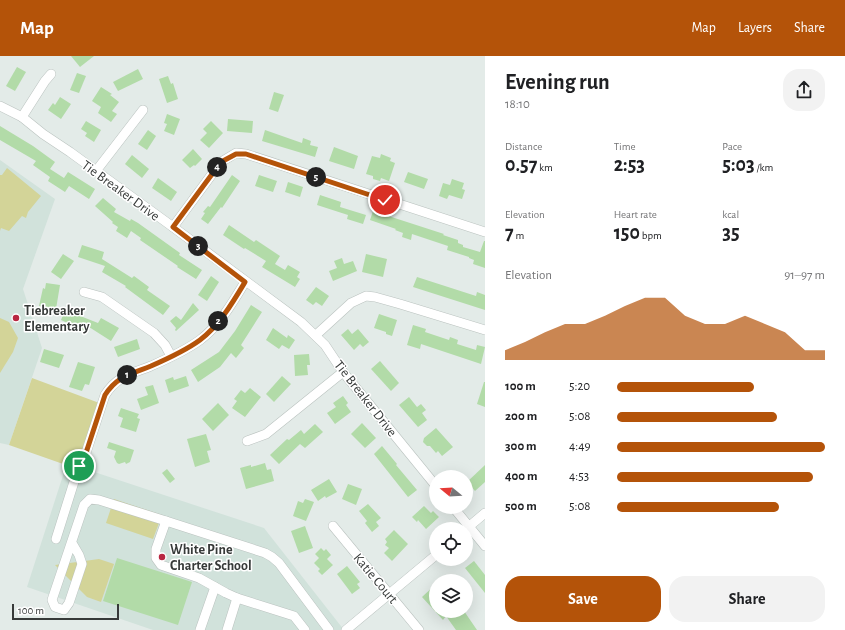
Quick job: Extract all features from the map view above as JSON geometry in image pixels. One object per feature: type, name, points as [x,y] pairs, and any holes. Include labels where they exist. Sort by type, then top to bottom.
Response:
[{"type":"street","points":[[22,117],[45,80],[51,74]]},
{"type":"street","name":"Tie Breaker Drive","points":[[0,106],[22,117],[43,134],[173,227],[300,322],[325,345],[343,372],[429,477]]},
{"type":"street","points":[[96,171],[143,110]]},
{"type":"street","points":[[173,227],[221,162],[236,154],[246,154],[485,232]]},
{"type":"street","points":[[56,539],[79,466],[83,462],[105,395],[111,386],[124,376],[171,356],[200,340],[212,329],[237,296],[245,282]]},
{"type":"street","points":[[84,292],[102,297],[154,333],[165,345],[171,356]]},
{"type":"street","points":[[316,336],[351,303],[366,296],[400,304],[485,330]]},
{"type":"street","points":[[247,441],[266,434],[343,372]]},
{"type":"street","points":[[72,543],[82,564],[69,603],[64,610],[55,607],[52,600],[84,505],[90,499],[99,500],[265,553],[279,563],[329,630]]},
{"type":"street","points":[[473,524],[485,513]]},
{"type":"street","points":[[166,521],[156,549],[156,558],[161,565],[199,578],[238,598],[294,616],[305,630]]},
{"type":"street","name":"Katie Court","points":[[333,526],[418,630]]},
{"type":"street","points":[[473,533],[485,546]]},
{"type":"street","points":[[346,630],[429,561]]},
{"type":"street","points":[[200,630],[215,587]]},
{"type":"street","points":[[227,630],[238,598]]},
{"type":"shaded area","name":"Tiebreaker Elementary","points":[[0,160],[55,199],[23,289],[42,348],[9,445],[0,443]]},
{"type":"shaded area","name":"White Pine Charter School","points":[[67,463],[264,528],[344,630],[153,630],[27,587]]},
{"type":"green space","points":[[7,168],[41,196],[28,212],[26,218],[22,216],[9,231],[1,228],[0,231],[0,175],[2,175]]},
{"type":"green space","points":[[0,318],[9,322],[18,338],[13,352],[0,373]]},
{"type":"green space","points":[[32,378],[102,404],[81,468],[67,463],[66,465],[9,445]]},
{"type":"green space","points":[[114,499],[162,515],[153,539],[106,523]]},
{"type":"green space","points":[[99,559],[114,564],[101,602],[87,597],[55,565]]},
{"type":"building","points":[[71,56],[94,56],[80,67]]},
{"type":"building","points":[[17,67],[26,72],[15,91],[6,86]]},
{"type":"building","points":[[138,69],[143,79],[118,91],[113,82]]},
{"type":"building","points":[[77,73],[86,76],[79,93],[70,90]]},
{"type":"building","points":[[168,76],[171,84],[173,83],[178,99],[167,103],[159,79]]},
{"type":"building","points":[[101,87],[112,94],[110,95],[119,102],[112,111],[117,114],[111,122],[98,113],[101,107],[92,101]]},
{"type":"building","points":[[274,92],[284,95],[278,112],[269,109]]},
{"type":"building","points":[[60,97],[71,104],[61,119],[48,110],[53,103],[55,105]]},
{"type":"building","points":[[167,114],[180,119],[174,135],[164,131],[167,124],[164,123]]},
{"type":"building","points":[[228,119],[253,121],[252,133],[227,131]]},
{"type":"building","points":[[86,121],[101,130],[94,142],[85,136],[87,133],[81,129]]},
{"type":"building","points":[[211,121],[223,133],[209,148],[200,140],[207,133],[203,129]]},
{"type":"building","points":[[0,126],[33,146],[55,162],[50,169],[64,178],[68,172],[95,189],[89,199],[69,186],[65,192],[48,181],[50,177],[33,165],[36,161],[0,140]]},
{"type":"building","points":[[148,130],[156,136],[147,150],[138,144]]},
{"type":"building","points":[[265,130],[302,143],[303,138],[311,141],[310,145],[318,147],[315,157],[262,141]]},
{"type":"building","points":[[334,147],[358,156],[354,169],[329,161]]},
{"type":"building","points":[[193,149],[202,159],[195,166],[194,165],[190,168],[182,160]]},
{"type":"building","points":[[381,154],[391,158],[390,161],[395,163],[389,181],[381,178],[380,181],[373,179],[373,176],[366,174],[372,156],[380,158]]},
{"type":"building","points":[[132,155],[149,169],[142,178],[125,164]]},
{"type":"building","points":[[408,172],[428,179],[424,189],[404,182]]},
{"type":"building","points":[[232,175],[240,181],[222,208],[221,207],[208,224],[201,219],[205,213],[203,212],[208,206],[210,207]]},
{"type":"building","points":[[259,175],[277,181],[273,192],[255,186]]},
{"type":"building","points":[[158,178],[177,192],[171,201],[152,188]]},
{"type":"building","points":[[452,179],[464,183],[462,189],[465,190],[462,199],[449,195],[447,199],[439,196],[443,183],[450,185]]},
{"type":"building","points":[[288,182],[303,187],[300,197],[285,192]]},
{"type":"building","points":[[320,195],[341,202],[340,207],[366,215],[363,224],[347,219],[348,215],[317,205]]},
{"type":"building","points":[[103,198],[116,209],[114,212],[130,221],[131,219],[138,223],[180,253],[179,255],[202,270],[196,279],[140,240],[141,238],[131,231],[127,238],[116,231],[118,227],[95,206]]},
{"type":"building","points":[[373,211],[444,234],[443,235],[458,240],[458,243],[463,245],[463,247],[480,252],[485,241],[485,268],[473,264],[474,260],[469,257],[447,250],[448,246],[412,234],[411,240],[402,237],[403,233],[395,230],[396,229],[370,220]]},
{"type":"building","points":[[229,225],[254,242],[256,240],[280,256],[275,264],[285,270],[288,265],[300,272],[297,277],[300,279],[295,287],[262,267],[266,261],[223,235]]},
{"type":"building","points":[[82,245],[104,252],[102,259],[132,278],[134,276],[149,287],[147,290],[170,306],[163,315],[125,287],[126,286],[102,272],[105,266],[78,257]]},
{"type":"building","points":[[63,254],[74,261],[61,279],[51,272]]},
{"type":"building","points":[[366,254],[387,259],[383,277],[362,272]]},
{"type":"building","points":[[342,258],[344,264],[353,261],[357,271],[333,281],[329,271],[337,268],[334,261]]},
{"type":"building","points":[[211,276],[219,282],[207,301],[198,295]]},
{"type":"building","points":[[417,277],[476,296],[477,292],[485,295],[485,310],[413,287]]},
{"type":"building","points":[[46,283],[60,285],[56,309],[39,306],[43,288],[45,289]]},
{"type":"building","points":[[316,287],[329,296],[322,306],[316,302],[313,305],[306,300]]},
{"type":"building","points":[[193,303],[199,310],[176,331],[176,328],[170,321],[176,316],[181,320]]},
{"type":"building","points":[[251,305],[262,312],[241,345],[244,348],[236,358],[231,353],[220,367],[198,382],[191,370],[219,352],[235,331]]},
{"type":"building","points":[[65,310],[98,323],[101,318],[119,328],[111,341],[89,327],[87,332],[61,320]]},
{"type":"building","points":[[379,314],[397,320],[392,336],[386,334],[386,332],[374,328]]},
{"type":"building","points":[[413,325],[426,329],[425,332],[449,340],[450,337],[458,340],[457,344],[476,350],[477,345],[485,347],[481,364],[421,344],[420,349],[407,345]]},
{"type":"building","points":[[273,328],[287,338],[288,335],[295,340],[289,349],[282,345],[279,349],[266,340]]},
{"type":"building","points":[[348,329],[352,334],[358,329],[369,342],[363,347],[360,344],[354,350],[341,335]]},
{"type":"building","points":[[137,339],[140,349],[118,357],[114,347]]},
{"type":"building","points":[[44,349],[64,355],[59,368],[40,362]]},
{"type":"building","points":[[309,354],[310,365],[307,365],[308,375],[295,376],[294,355]]},
{"type":"building","points":[[380,361],[399,383],[391,391],[371,369]]},
{"type":"building","points":[[78,362],[95,367],[89,385],[85,384],[82,391],[69,387]]},
{"type":"building","points":[[186,376],[189,386],[169,393],[165,380],[173,377],[174,380]]},
{"type":"building","points":[[282,376],[291,384],[274,402],[266,394]]},
{"type":"building","points":[[485,382],[485,407],[477,404]]},
{"type":"building","points":[[153,385],[159,403],[141,410],[137,399],[148,395],[145,387]]},
{"type":"building","points":[[250,388],[261,397],[245,417],[232,408],[237,401],[234,399],[241,390],[245,393]]},
{"type":"building","points":[[343,396],[348,403],[346,405],[351,412],[335,424],[327,413],[336,407],[333,403]]},
{"type":"building","points":[[409,397],[417,407],[421,404],[426,410],[422,413],[427,420],[418,427],[399,405]]},
{"type":"building","points":[[218,403],[229,415],[213,431],[202,419]]},
{"type":"building","points":[[121,408],[139,414],[137,418],[140,419],[136,432],[120,427],[123,418],[118,416]]},
{"type":"building","points":[[362,423],[376,438],[365,448],[351,434]]},
{"type":"building","points":[[315,424],[323,432],[305,448],[300,444],[279,464],[270,455],[287,439],[289,440],[301,430],[304,434]]},
{"type":"building","points":[[436,428],[453,447],[442,456],[438,451],[436,453],[430,446],[427,446],[423,442],[424,438]]},
{"type":"building","points":[[206,434],[211,450],[207,451],[210,462],[195,467],[187,439]]},
{"type":"building","points":[[109,442],[134,450],[130,462],[126,464],[125,462],[119,464],[117,463],[114,457],[116,451],[107,448]]},
{"type":"building","points":[[382,446],[417,490],[408,497],[374,454]]},
{"type":"building","points":[[265,463],[267,470],[271,469],[274,481],[246,489],[240,468]]},
{"type":"building","points":[[485,465],[485,482],[475,491],[473,489],[473,476]]},
{"type":"building","points":[[167,469],[175,479],[170,483],[162,473]]},
{"type":"building","points":[[329,479],[337,492],[326,498],[325,496],[318,501],[311,490]]},
{"type":"building","points":[[348,484],[362,489],[356,505],[342,499]]},
{"type":"building","points":[[305,499],[314,502],[306,521],[293,516],[298,501],[303,503]]},
{"type":"building","points":[[368,504],[381,518],[376,522],[379,526],[372,532],[365,523],[367,521],[359,511]]},
{"type":"building","points":[[424,506],[429,511],[429,514],[436,514],[439,517],[434,522],[429,522],[429,526],[426,529],[418,520],[417,522],[412,517]]},
{"type":"building","points":[[305,526],[313,548],[299,553],[291,531]]},
{"type":"building","points":[[394,530],[408,544],[392,561],[384,553],[389,548],[385,545],[387,542],[385,539]]},
{"type":"building","points":[[321,548],[324,551],[326,549],[331,555],[327,559],[333,565],[322,575],[318,571],[320,569],[314,563],[319,558],[315,554]]},
{"type":"building","points":[[117,558],[192,582],[178,625],[103,601]]},
{"type":"building","points":[[474,561],[485,575],[485,593],[473,578],[473,574],[470,574],[465,568],[468,566],[473,566]]},
{"type":"building","points":[[347,566],[360,582],[357,584],[360,588],[352,594],[337,574]]},
{"type":"building","points":[[429,590],[429,605],[422,597]]},
{"type":"building","points":[[447,618],[469,618],[477,630],[456,630]]},
{"type":"place","name":"Tiebreaker Elementary","points":[[16,318]]},
{"type":"place","name":"White Pine Charter School","points":[[162,557]]},
{"type":"route","points":[[79,466],[83,462],[105,395],[111,386],[124,376],[150,366],[188,348],[200,340],[212,329],[237,296],[245,282],[173,227],[221,162],[236,154],[246,154],[385,200]]}]
